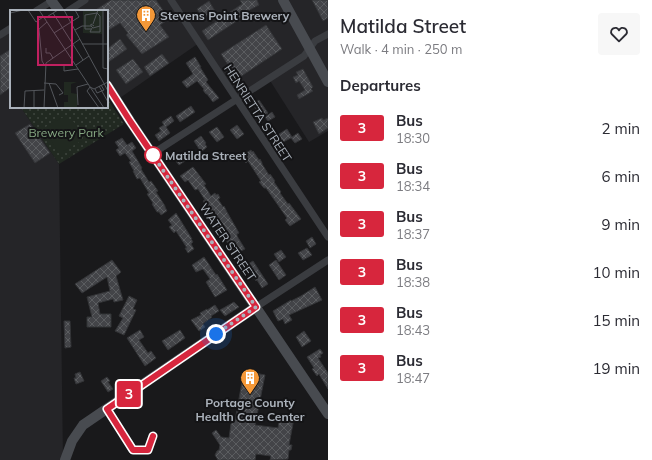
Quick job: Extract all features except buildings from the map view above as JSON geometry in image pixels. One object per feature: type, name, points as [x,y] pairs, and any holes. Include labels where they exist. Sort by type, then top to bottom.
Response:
[{"type":"street","points":[[37,10],[52,0],[58,10]]},
{"type":"street","points":[[70,10],[85,0]]},
{"type":"street","name":"HENRIETTA STREET","points":[[171,0],[328,237]]},
{"type":"street","points":[[283,0],[328,82]]},
{"type":"street","points":[[0,35],[10,29]]},
{"type":"street","points":[[152,154],[304,56],[315,41],[328,34]]},
{"type":"street","name":"WATER STREET","points":[[108,87],[328,414]]},
{"type":"street","points":[[65,460],[72,441],[83,425],[256,307],[328,260]]},
{"type":"shaded area","points":[[83,0],[328,0],[328,131],[309,142],[269,79],[236,100],[199,43],[117,100],[108,86],[108,10],[68,10]]},
{"type":"shaded area","points":[[10,28],[10,108],[23,108],[22,109],[59,164],[63,460],[0,460],[0,34]]},
{"type":"green space","name":"Brewery Park","points":[[108,100],[124,124],[59,164],[22,109],[108,108]]},
{"type":"green space","points":[[64,117],[74,122],[83,140],[62,152],[58,152],[44,128]]},
{"type":"bus line","name":"3","points":[[108,87],[256,307],[107,409],[133,450],[148,450],[153,436]]},
{"type":"place","name":"Stevens Point Brewery","points":[[146,32]]},
{"type":"place","name":"Matilda Street","points":[[153,155]]},
{"type":"place","name":"Portage County Health Care Center","points":[[250,395]]},
{"type":"route","points":[[153,155],[152,154],[256,307],[216,334]]}]
